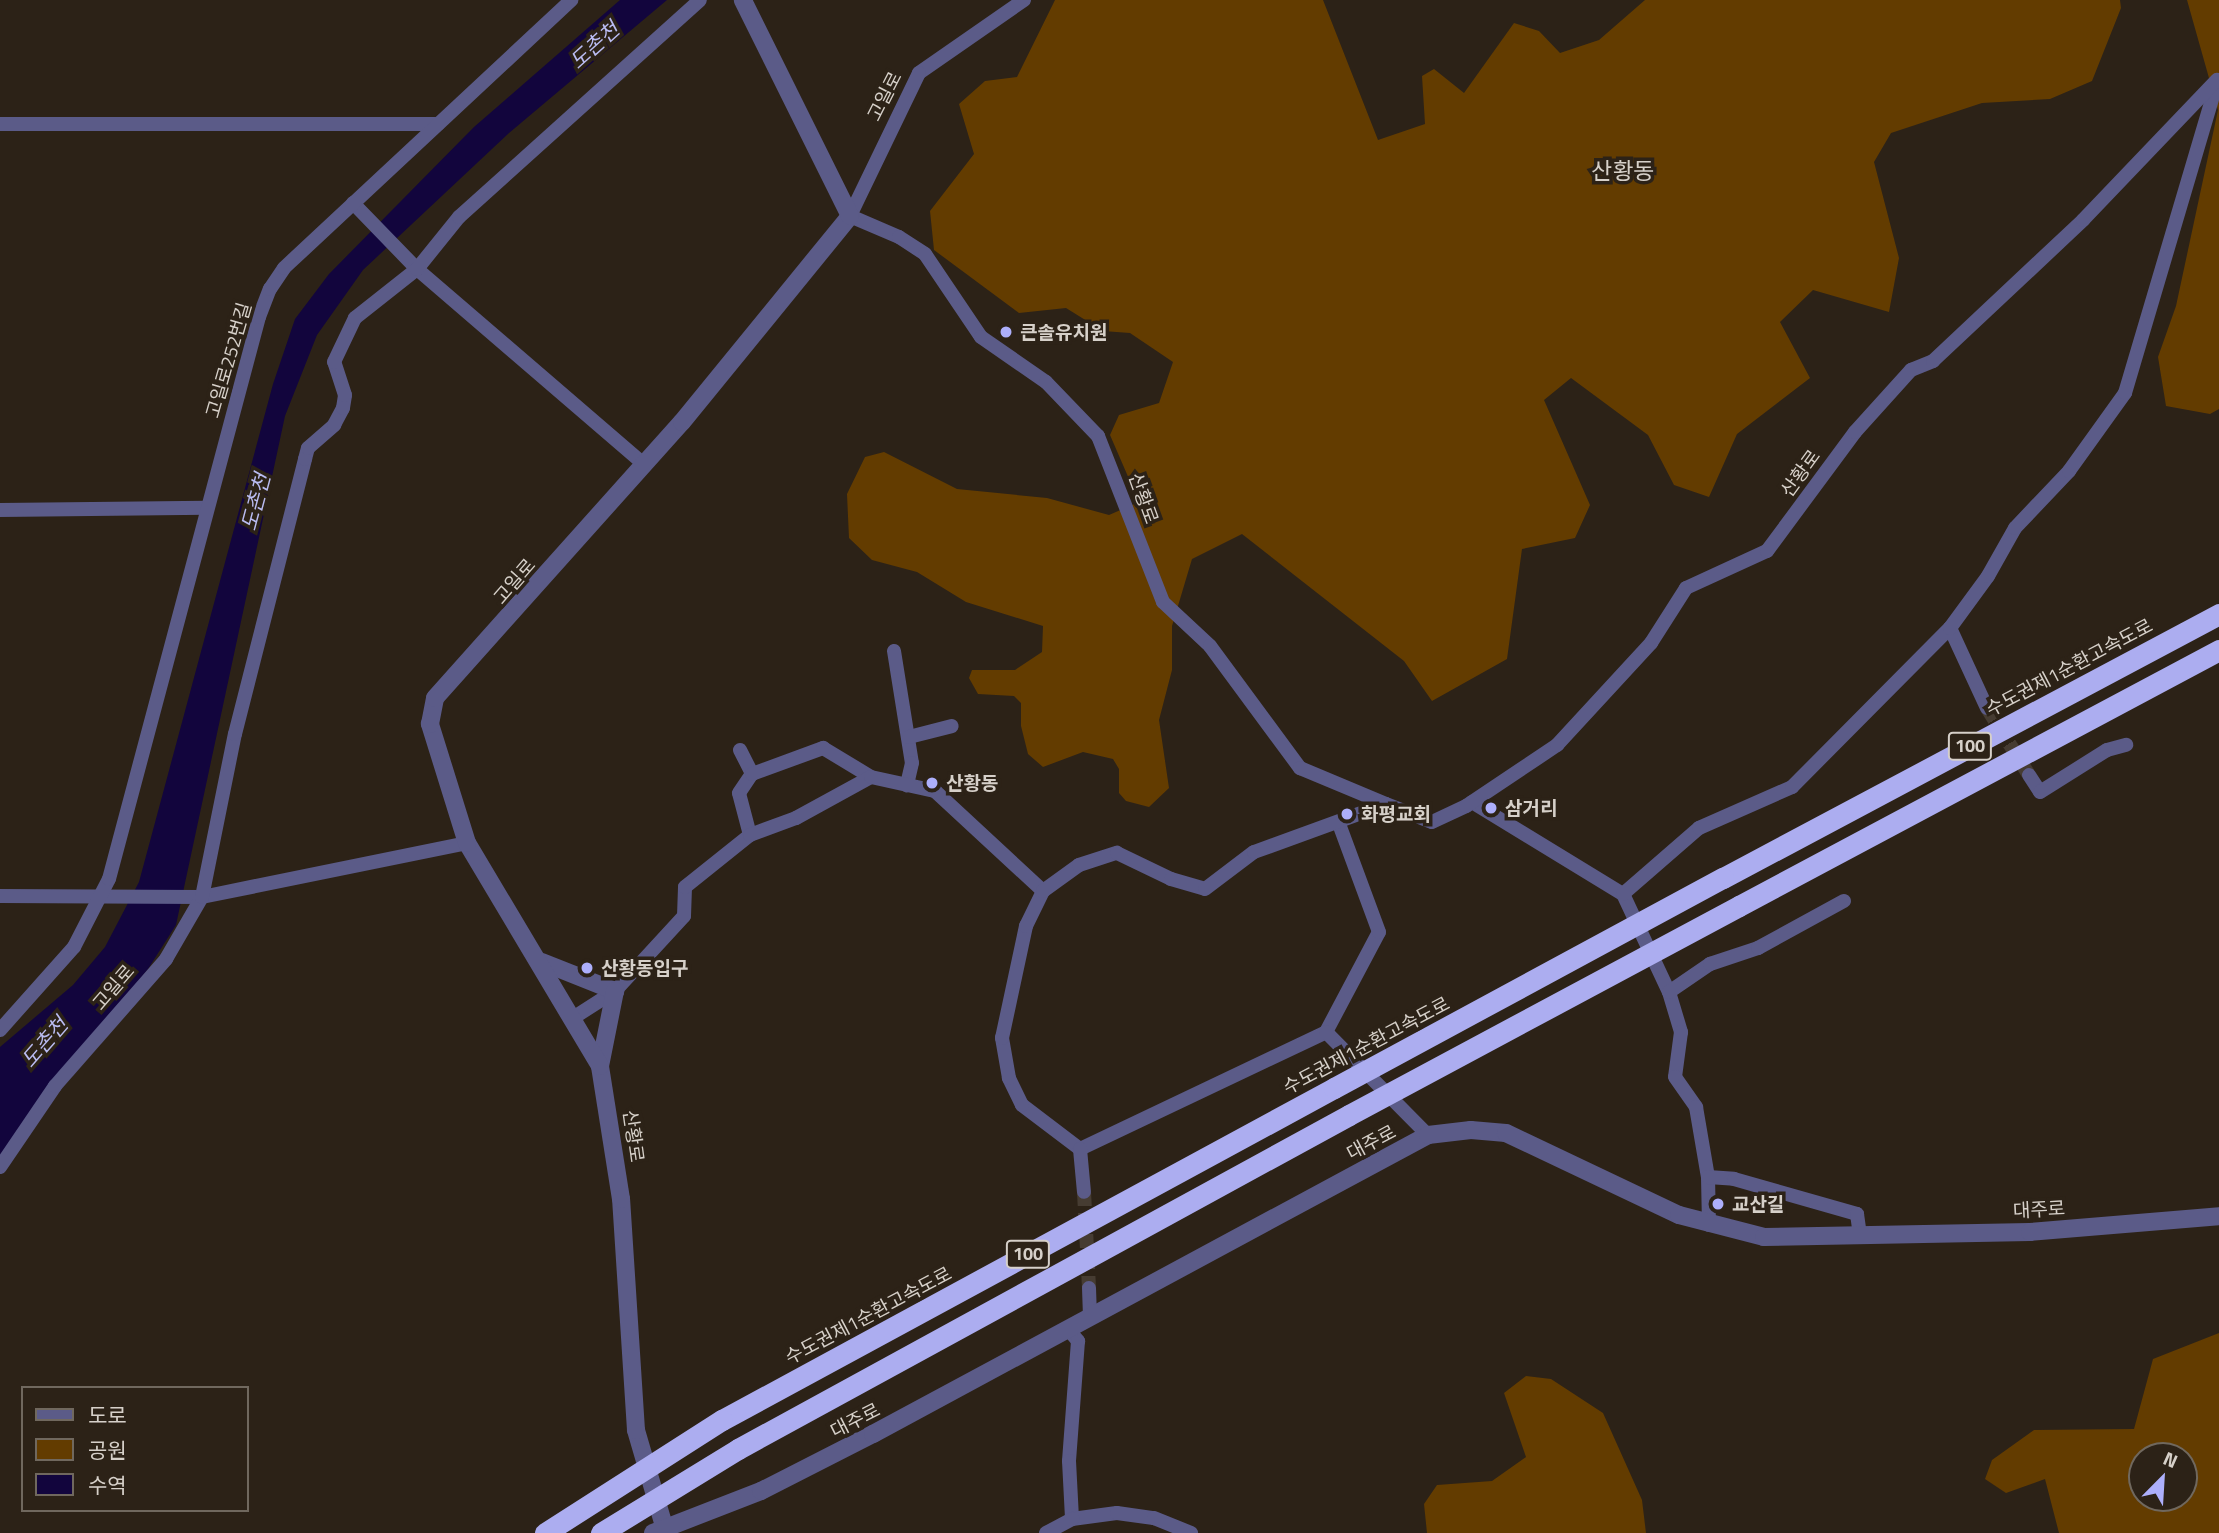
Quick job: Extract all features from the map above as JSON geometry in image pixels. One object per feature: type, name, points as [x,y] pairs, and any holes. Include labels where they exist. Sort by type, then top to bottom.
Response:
[{"type":"highway","name":"수도권제1순환고속도로","points":[[545,1533],[722,1420],[1723,878],[2219,614]]},
{"type":"highway","name":"100","points":[[601,1533],[738,1449],[1349,1115],[2219,650]]},
{"type":"street","name":"고일로252번길","points":[[0,1030],[74,947],[102,898],[120,840],[207,508],[270,289],[284,268],[571,0]]},
{"type":"street","points":[[414,266],[459,217],[700,0]]},
{"type":"street","points":[[743,0],[850,216]]},
{"type":"street","name":"고일로","points":[[573,1018],[467,843],[430,724],[435,698],[644,464],[850,216],[919,73],[1024,0]]},
{"type":"street","name":"산황로","points":[[850,216],[899,237],[925,254],[981,337],[1046,382],[1098,436],[1163,602],[1210,646],[1300,768],[1432,822],[1472,802],[1557,745],[1651,643],[1686,588],[1767,551],[1855,432],[1911,370],[1933,361],[2083,220],[2218,76]]},
{"type":"street","name":"산황로","points":[[1623,894],[1699,828],[1792,787],[1950,628],[1988,576],[2015,528],[2069,471],[2125,393],[2218,76]]},
{"type":"street","points":[[0,124],[438,124]]},
{"type":"street","points":[[353,203],[414,266],[644,464]]},
{"type":"street","name":"고일로","points":[[0,1167],[55,1086],[166,959],[200,897],[235,734],[308,448],[334,425],[343,408],[345,395],[334,362],[355,318],[414,266]]},
{"type":"street","points":[[0,510],[207,508]]},
{"type":"street","points":[[1950,628],[1987,708]]},
{"type":"street","points":[[894,650],[912,763],[907,786]]},
{"type":"street","points":[[909,737],[952,726]]},
{"type":"street","points":[[2029,775],[2040,792],[2107,750],[2126,745]]},
{"type":"street","points":[[750,835],[739,793],[752,774],[823,748],[871,777],[935,792],[1043,891]]},
{"type":"street","points":[[740,750],[752,774]]},
{"type":"street","points":[[573,1018],[615,991],[684,916],[685,887],[750,835],[796,818],[871,777]]},
{"type":"street","points":[[1472,802],[1623,894],[1669,992],[1681,1032],[1675,1077],[1696,1107],[1708,1177],[1709,1226]]},
{"type":"street","points":[[1084,1192],[1080,1149],[1022,1105],[1009,1078],[1002,1038],[1026,926],[1043,891],[1079,865],[1117,853],[1171,879],[1205,889],[1254,852],[1339,824],[1386,804]]},
{"type":"street","points":[[1080,1149],[1326,1032],[1379,932],[1339,824]]},
{"type":"street","points":[[0,896],[200,897],[467,843]]},
{"type":"street","points":[[1669,992],[1710,964],[1758,948],[1844,901]]},
{"type":"street","points":[[541,962],[615,991]]},
{"type":"street","points":[[600,1066],[615,991]]},
{"type":"street","name":"산황로","points":[[573,1018],[600,1066],[621,1199],[636,1430],[659,1530]]},
{"type":"street","points":[[1326,1032],[1428,1135]]},
{"type":"street","name":"대주로","points":[[659,1530],[761,1491],[1428,1135],[1471,1130],[1506,1133],[1709,1226],[1764,1237],[2030,1232],[2219,1216]]},
{"type":"street","points":[[1708,1177],[1734,1179],[1857,1214],[1860,1235]]},
{"type":"street","points":[[1089,1288],[1090,1317]]},
{"type":"street","points":[[1068,1329],[1078,1341],[1069,1461],[1072,1519]]},
{"type":"street","points":[[1046,1533],[1072,1519],[1117,1513],[1154,1518],[1191,1533]]},
{"type":"green space","points":[[1055,0],[1323,0],[1378,140],[1425,124],[1422,76],[1434,69],[1464,93],[1514,23],[1539,31],[1560,53],[1599,40],[1645,0],[2120,0],[2121,8],[2092,81],[2050,99],[1982,103],[1891,133],[1874,162],[1899,258],[1889,312],[1813,290],[1780,322],[1810,378],[1737,434],[1709,497],[1674,485],[1648,435],[1571,378],[1544,400],[1590,505],[1575,538],[1522,549],[1507,659],[1432,701],[1404,661],[1242,534],[1192,559],[1172,626],[1172,670],[1159,720],[1169,788],[1149,807],[1126,801],[1119,793],[1119,769],[1113,759],[1083,752],[1043,767],[1028,754],[1021,726],[1021,703],[1014,696],[978,694],[969,678],[972,670],[1015,670],[1042,652],[1043,626],[966,602],[917,572],[872,560],[849,538],[847,494],[865,457],[884,452],[957,489],[1047,498],[1109,515],[1139,502],[1110,435],[1119,415],[1159,403],[1173,362],[1130,333],[1103,331],[1066,308],[1019,313],[934,250],[930,211],[974,154],[959,104],[985,81],[1017,77]]},
{"type":"green space","points":[[2187,0],[2219,0],[2219,409],[2210,414],[2166,406],[2158,357],[2176,306],[2218,110]]},
{"type":"green space","points":[[2219,1333],[2219,1533],[2059,1533],[2045,1479],[2006,1493],[1985,1479],[1992,1460],[2034,1430],[2134,1429],[2153,1359]]},
{"type":"green space","points":[[1526,1376],[1551,1379],[1603,1413],[1642,1500],[1646,1533],[1427,1533],[1424,1504],[1437,1485],[1492,1481],[1526,1457],[1504,1393]]},
{"type":"water","name":"도촌천","points":[[620,0],[667,0],[509,133],[363,270],[317,335],[285,416],[176,925],[148,969],[0,1159],[0,1047],[73,985],[105,947],[139,882],[273,384],[295,319],[329,274],[474,127]]},
{"type":"tunnel","points":[[1987,708],[2029,775]]},
{"type":"tunnel","points":[[1084,1192],[1089,1288]]},
{"type":"place","name":"큰솔유치원","points":[[1006,332]]},
{"type":"place","name":"산황동","points":[[932,783]]},
{"type":"place","name":"삼거리","points":[[1491,808]]},
{"type":"place","name":"화평교회","points":[[1347,814]]},
{"type":"place","name":"산황동입구","points":[[587,968]]},
{"type":"place","name":"교산길","points":[[1718,1204]]},
{"type":"district","name":"산황동","points":[[1623,171]]}]
